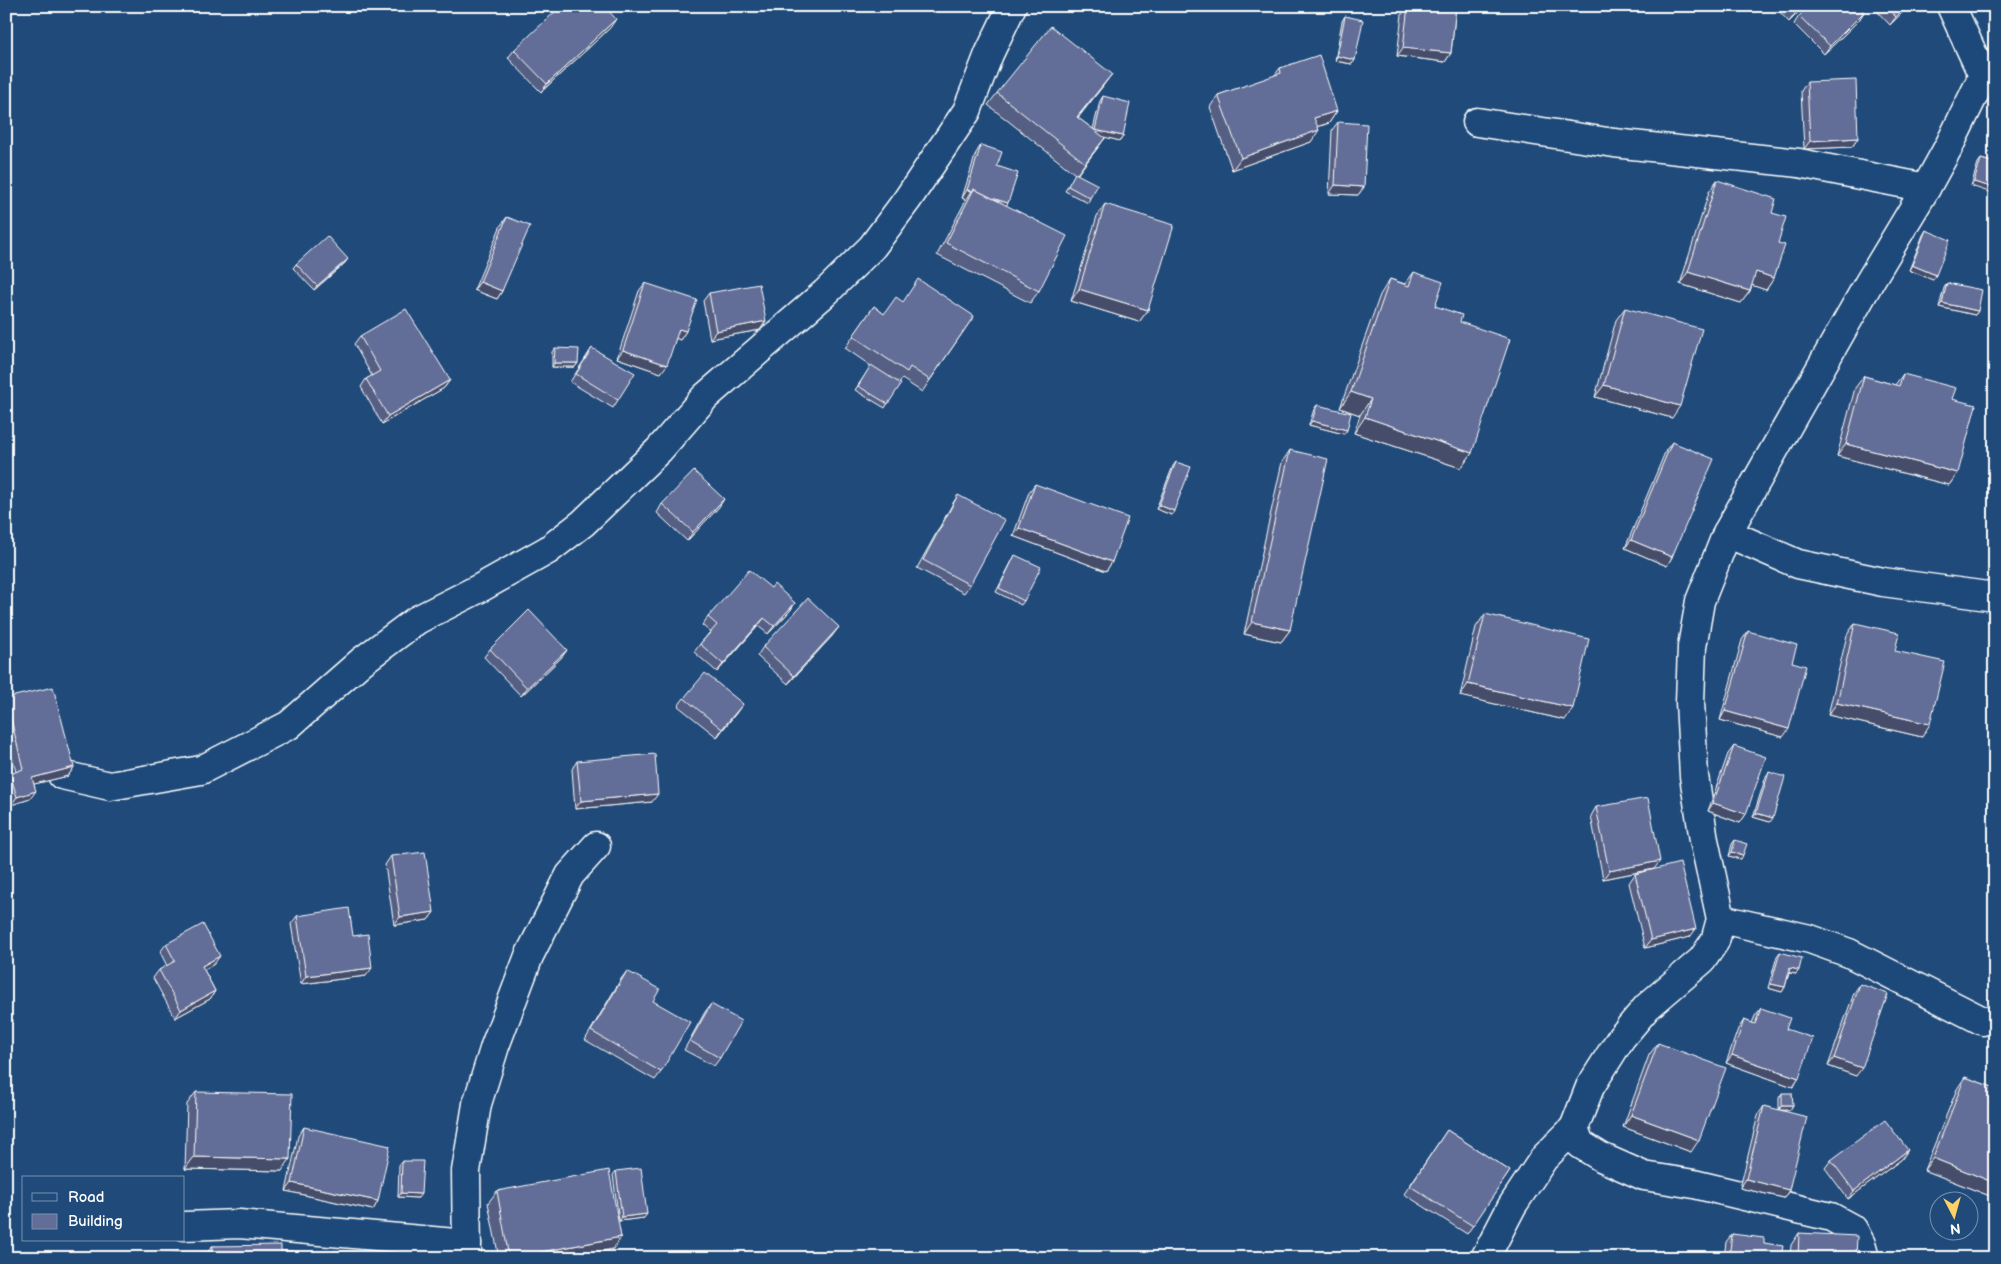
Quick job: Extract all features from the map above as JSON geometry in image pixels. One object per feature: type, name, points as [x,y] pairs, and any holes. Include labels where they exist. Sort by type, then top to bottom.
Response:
[{"type":"street","points":[[62,775],[110,786],[201,770],[289,725],[362,661],[417,620],[548,550],[583,523],[659,450],[705,397],[825,293],[872,247],[907,200],[966,111],[989,54],[1012,6]]},
{"type":"street","points":[[1485,1258],[1512,1206],[1544,1158],[1574,1128],[1590,1087],[1621,1038],[1647,1007],[1702,960],[1714,941],[1721,919],[1704,840],[1694,776],[1690,702],[1692,647],[1700,601],[1727,533],[1870,281],[1926,188],[1989,72],[1951,6]]},
{"type":"street","points":[[1477,122],[1614,143],[1799,163],[1926,188]]},
{"type":"street","points":[[1727,533],[1798,564],[1883,582],[1995,597]]},
{"type":"street","points":[[185,1226],[240,1224],[467,1251],[466,1172],[477,1104],[495,1046],[529,956],[570,875],[596,846]]},
{"type":"street","points":[[1721,919],[1810,939],[1849,953],[1982,1021]]},
{"type":"street","points":[[1574,1128],[1580,1144],[1601,1157],[1644,1176],[1694,1184],[1831,1217],[1853,1228],[1865,1258]]},
{"type":"building","points":[[561,6],[604,6],[616,19],[547,84],[514,50]]},
{"type":"building","points":[[1408,6],[1456,6],[1451,53],[1403,48]]},
{"type":"building","points":[[1787,6],[1802,6],[1795,14]]},
{"type":"building","points":[[1809,6],[1859,6],[1864,12],[1830,46],[1799,16]]},
{"type":"building","points":[[1886,6],[1907,6],[1896,17]]},
{"type":"building","points":[[1345,16],[1363,20],[1355,60],[1337,56]]},
{"type":"building","points":[[1051,26],[1112,74],[1077,117],[1105,138],[1085,163],[997,93]]},
{"type":"building","points":[[1319,55],[1337,111],[1314,118],[1319,130],[1241,158],[1218,95],[1281,73],[1280,68]]},
{"type":"building","points":[[1856,80],[1858,138],[1810,141],[1807,82]]},
{"type":"building","points":[[1103,96],[1130,103],[1123,136],[1095,130]]},
{"type":"building","points":[[1338,122],[1367,124],[1364,187],[1335,185]]},
{"type":"building","points":[[981,145],[1002,152],[997,166],[1018,173],[1008,203],[974,189],[972,191],[967,190]]},
{"type":"building","points":[[1981,159],[1995,163],[1995,188],[1974,182]]},
{"type":"building","points":[[1075,173],[1098,185],[1090,198],[1068,186]]},
{"type":"building","points":[[1717,180],[1776,199],[1772,213],[1786,217],[1778,243],[1785,245],[1774,278],[1756,272],[1750,291],[1688,272]]},
{"type":"building","points":[[974,189],[1067,236],[1039,291],[946,243]]},
{"type":"building","points":[[1105,204],[1174,225],[1148,310],[1079,289]]},
{"type":"building","points":[[507,217],[530,226],[502,291],[480,282]]},
{"type":"building","points":[[1926,230],[1950,240],[1936,275],[1912,265]]},
{"type":"building","points":[[327,236],[348,259],[317,286],[296,264]]},
{"type":"building","points":[[1414,272],[1443,282],[1435,306],[1462,315],[1460,322],[1510,339],[1472,453],[1365,417],[1371,399],[1351,392],[1390,279],[1409,286]]},
{"type":"building","points":[[918,279],[974,316],[930,380],[910,367],[907,372],[853,336],[874,306],[884,314],[896,297],[903,302]]},
{"type":"building","points":[[645,283],[697,300],[686,331],[679,329],[667,365],[623,350]]},
{"type":"building","points":[[1947,283],[1982,290],[1978,311],[1942,303]]},
{"type":"building","points":[[759,284],[766,321],[716,331],[709,293]]},
{"type":"building","points":[[1625,308],[1702,329],[1680,406],[1604,385]]},
{"type":"building","points":[[406,309],[450,380],[388,416],[366,379],[380,371],[360,336]]},
{"type":"building","points":[[555,348],[579,349],[578,363],[554,363]]},
{"type":"building","points":[[592,348],[635,373],[618,400],[576,374]]},
{"type":"building","points":[[871,365],[901,384],[888,404],[858,386]]},
{"type":"building","points":[[1903,374],[1956,388],[1952,399],[1976,405],[1958,473],[1846,444],[1864,376],[1899,386]]},
{"type":"building","points":[[1317,405],[1351,413],[1347,430],[1312,421]]},
{"type":"building","points":[[1672,442],[1714,459],[1672,557],[1631,540]]},
{"type":"building","points":[[1290,450],[1328,459],[1290,630],[1252,622]]},
{"type":"building","points":[[1176,462],[1191,467],[1174,511],[1159,505]]},
{"type":"building","points":[[694,471],[724,499],[693,532],[662,504]]},
{"type":"building","points":[[1035,484],[1128,518],[1112,562],[1019,528]]},
{"type":"building","points":[[958,495],[1005,520],[970,585],[923,560]]},
{"type":"building","points":[[1015,555],[1041,567],[1024,601],[999,588]]},
{"type":"building","points":[[749,570],[771,588],[774,584],[795,603],[774,626],[764,618],[723,664],[700,644],[717,625],[708,617]]},
{"type":"building","points":[[808,598],[839,627],[794,676],[763,647]]},
{"type":"building","points":[[529,610],[567,650],[527,688],[490,649]]},
{"type":"building","points":[[1485,614],[1589,639],[1573,708],[1468,684]]},
{"type":"building","points":[[1855,623],[1899,633],[1895,651],[1945,662],[1930,724],[1837,703]]},
{"type":"building","points":[[1748,631],[1797,645],[1792,662],[1806,666],[1789,729],[1725,711]]},
{"type":"building","points":[[705,673],[743,704],[722,729],[684,698]]},
{"type":"building","points":[[53,687],[74,767],[32,778],[36,791],[17,797],[10,774],[23,769],[6,698]]},
{"type":"building","points":[[1734,746],[1766,757],[1746,814],[1713,803]]},
{"type":"building","points":[[655,754],[658,794],[581,801],[577,761]]},
{"type":"building","points":[[1769,772],[1785,777],[1773,818],[1756,813]]},
{"type":"building","points":[[1648,798],[1660,861],[1609,871],[1596,807]]},
{"type":"building","points":[[1735,840],[1747,844],[1743,855],[1732,852]]},
{"type":"building","points":[[425,852],[434,912],[400,917],[391,856]]},
{"type":"building","points":[[1680,863],[1696,929],[1651,940],[1635,874]]},
{"type":"building","points":[[349,908],[353,936],[368,934],[372,968],[306,976],[297,916]]},
{"type":"building","points":[[203,924],[220,956],[202,966],[215,991],[181,1010],[159,970],[175,961],[166,944]]},
{"type":"building","points":[[1780,952],[1802,958],[1799,970],[1790,968],[1785,987],[1771,984]]},
{"type":"building","points":[[627,971],[660,989],[653,1001],[690,1022],[661,1072],[591,1031]]},
{"type":"building","points":[[1860,984],[1888,994],[1862,1068],[1834,1058]]},
{"type":"building","points":[[711,1004],[741,1021],[720,1058],[690,1041]]},
{"type":"building","points":[[1761,1008],[1790,1018],[1786,1029],[1813,1038],[1799,1078],[1732,1055],[1744,1020],[1755,1024]]},
{"type":"building","points":[[1658,1043],[1726,1068],[1699,1140],[1631,1115]]},
{"type":"building","points":[[1965,1077],[1995,1088],[1995,1183],[1933,1158]]},
{"type":"building","points":[[196,1092],[292,1094],[290,1159],[194,1157]]},
{"type":"building","points":[[1782,1093],[1792,1093],[1793,1105],[1782,1105]]},
{"type":"building","points":[[1764,1106],[1807,1117],[1789,1190],[1746,1179]]},
{"type":"building","points":[[1885,1120],[1908,1150],[1854,1191],[1831,1160]]},
{"type":"building","points":[[304,1127],[390,1146],[378,1201],[292,1183]]},
{"type":"building","points":[[1447,1130],[1510,1171],[1473,1226],[1410,1186]]},
{"type":"building","points":[[402,1161],[423,1161],[421,1194],[401,1193]]},
{"type":"building","points":[[641,1168],[647,1214],[622,1217],[616,1171]]},
{"type":"building","points":[[609,1170],[621,1237],[509,1258],[497,1191]]},
{"type":"building","points":[[1799,1233],[1857,1236],[1856,1258],[1798,1258]]},
{"type":"building","points":[[1732,1234],[1764,1238],[1764,1243],[1783,1246],[1781,1258],[1729,1258]]},
{"type":"building","points":[[281,1245],[281,1251],[292,1251],[292,1258],[145,1258],[145,1254],[212,1252],[212,1246]]},
{"type":"building","points":[[334,1251],[377,1254],[377,1258],[333,1258]]},
{"type":"building","points":[[649,1254],[650,1258],[623,1258]]},
{"type":"building","points":[[398,1255],[414,1258],[398,1258]]}]
